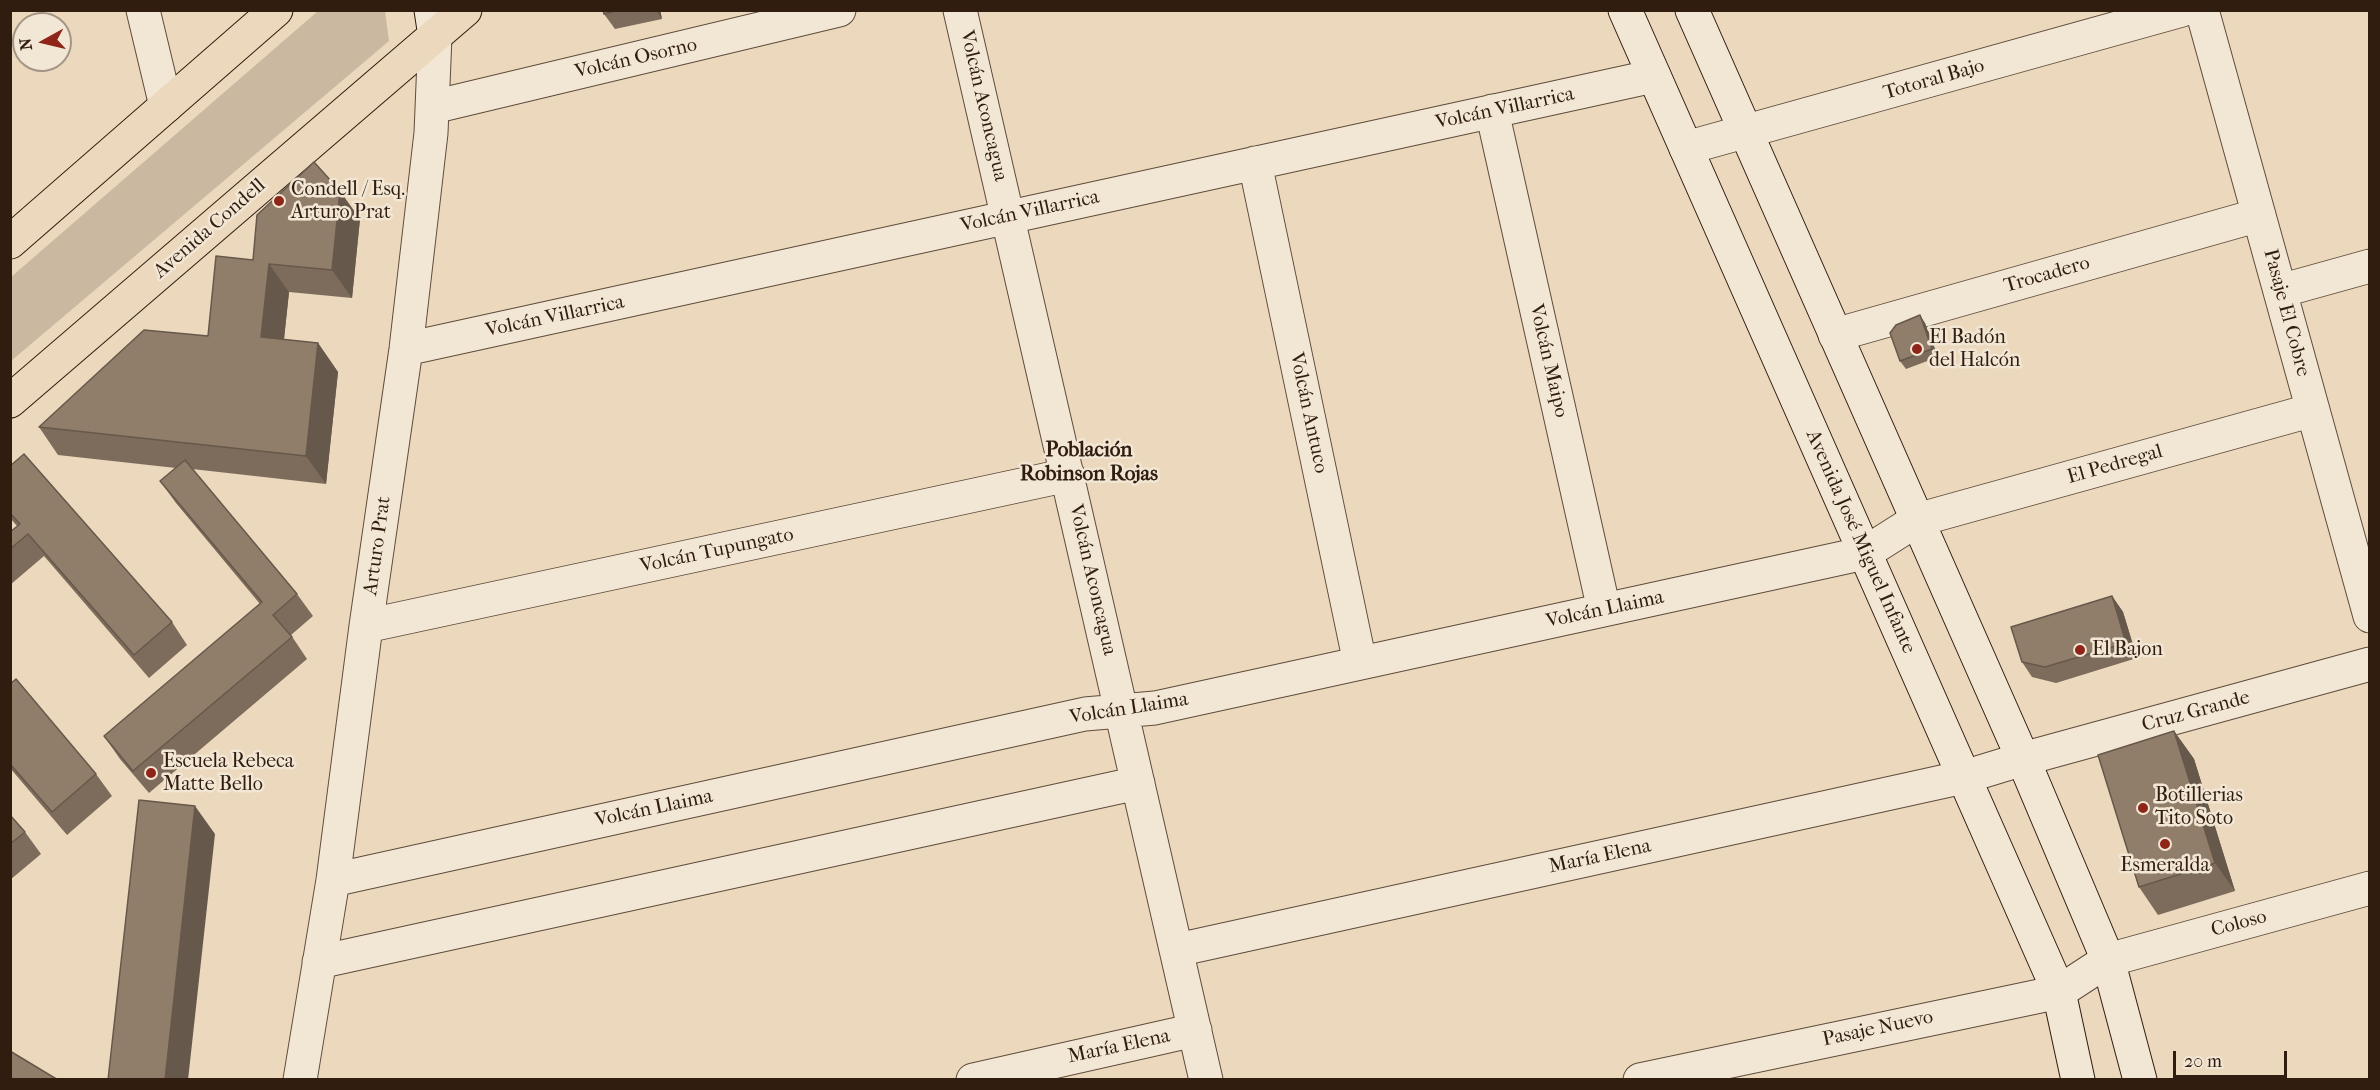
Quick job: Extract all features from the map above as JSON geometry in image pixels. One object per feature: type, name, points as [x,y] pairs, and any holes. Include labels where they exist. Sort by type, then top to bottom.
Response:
[{"type":"main road","points":[[10,242],[276,10]]},
{"type":"main road","name":"Avenida Condell","points":[[10,401],[433,23],[465,10]]},
{"type":"street","points":[[143,10],[166,106]]},
{"type":"street","name":"Volcán Osorno","points":[[433,107],[839,10]]},
{"type":"street","name":"Volcán Aconcagua","points":[[960,10],[1206,1080]]},
{"type":"street","name":"Avenida José Miguel Infante","points":[[1625,10],[2059,992],[2078,1080]]},
{"type":"street","points":[[1692,10],[2023,759],[2108,960],[2140,1080]]},
{"type":"street","name":"Totoral Bajo","points":[[1686,148],[2182,10]]},
{"type":"street","name":"Pasaje El Cobre","points":[[2202,10],[2370,616]]},
{"type":"street","name":"Arturo Prat","points":[[300,1080],[333,880],[366,626],[406,350],[433,107],[433,23]]},
{"type":"street","name":"Volcán Villarrica","points":[[406,350],[1654,76]]},
{"type":"street","name":"Volcán Maipo","points":[[1492,111],[1604,610]]},
{"type":"street","name":"Volcán Antuco","points":[[1255,163],[1360,663]]},
{"type":"street","name":"Trocadero","points":[[1835,334],[2259,215]]},
{"type":"street","points":[[2280,291],[2370,266]]},
{"type":"street","name":"El Pedregal","points":[[1917,520],[2313,410]]},
{"type":"street","name":"Volcán Tupungato","points":[[366,626],[1068,475]]},
{"type":"street","name":"Volcán Llaima","points":[[333,880],[1085,714],[1155,708],[1865,553],[1917,520]]},
{"type":"street","name":"Cruz Grande","points":[[2023,759],[2370,664]]},
{"type":"street","name":"María Elena","points":[[1177,950],[1964,777],[2023,759]]},
{"type":"street","points":[[319,962],[1138,783]]},
{"type":"street","name":"Coloso","points":[[2108,960],[2370,888]]},
{"type":"street","name":"Pasaje Nuevo","points":[[1640,1080],[2059,992],[2108,960]]},
{"type":"street","name":"María Elena","points":[[973,1080],[1195,1030]]},
{"type":"shaded area","points":[[318,11],[385,11],[389,41],[11,361],[11,277]]},
{"type":"building","points":[[603,10],[619,10],[604,14]]},
{"type":"building","points":[[314,162],[340,191],[332,270],[269,264],[261,337],[318,343],[306,456],[39,427],[144,330],[208,336],[216,256],[253,260],[257,215]]},
{"type":"building","name":"El Badón del Halcón","points":[[1920,315],[1932,349],[1900,361],[1890,333],[1896,325]]},
{"type":"building","points":[[24,454],[172,622],[134,655],[28,534],[10,549],[10,532],[20,524],[10,513],[10,466]]},
{"type":"building","points":[[185,460],[297,594],[273,615],[292,637],[133,771],[104,736],[262,602],[160,481]]},
{"type":"building","points":[[2112,596],[2126,643],[2045,667],[2022,662],[2011,627]]},
{"type":"building","points":[[16,679],[96,774],[52,812],[10,764],[10,684]]},
{"type":"building","points":[[2174,731],[2215,863],[2139,887],[2098,755]]},
{"type":"building","points":[[139,800],[195,806],[165,1080],[108,1080]]},
{"type":"building","points":[[10,815],[25,832],[10,844]]},
{"type":"building","points":[[10,1051],[58,1080],[10,1080]]},
{"type":"place","name":"Condell / Esq. Arturo Prat","points":[[279,201]]},
{"type":"place","name":"El Badón del Halcón","points":[[1917,349]]},
{"type":"place","name":"El Bajon","points":[[2080,650]]},
{"type":"place","name":"Escuela Rebeca Matte Bello","points":[[151,773]]},
{"type":"place","name":"Botillerias Tito Soto","points":[[2143,808]]},
{"type":"place","name":"Esmeralda","points":[[2165,844]]},
{"type":"district","name":"Población Robinson Rojas","points":[[1089,463]]}]
